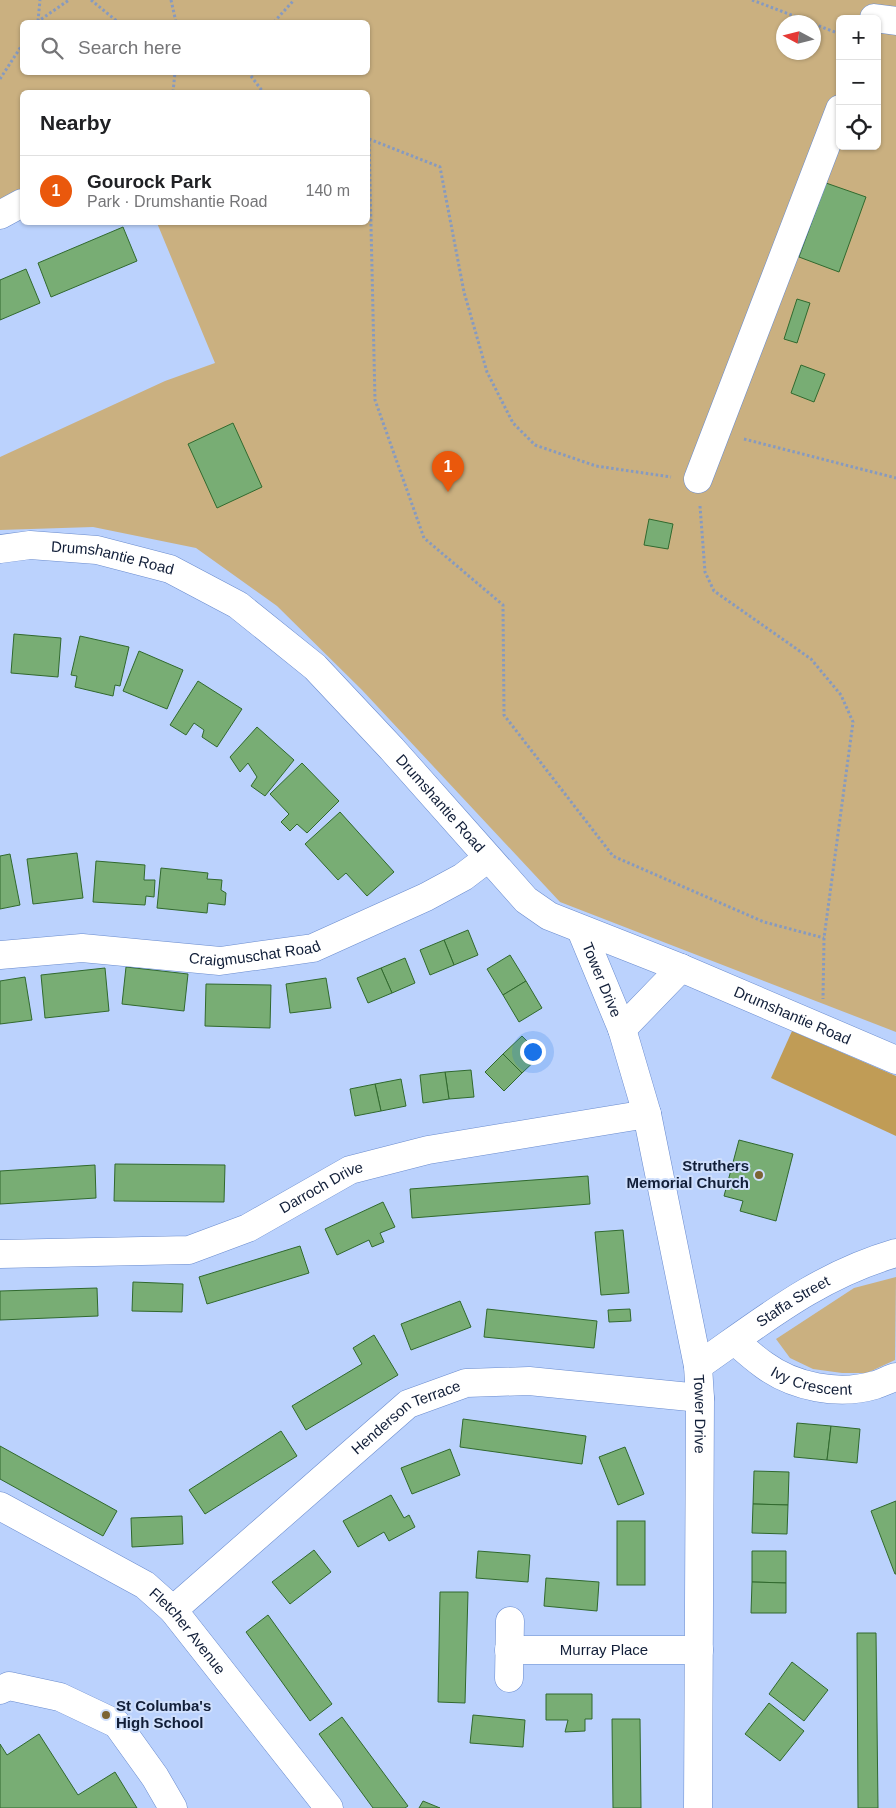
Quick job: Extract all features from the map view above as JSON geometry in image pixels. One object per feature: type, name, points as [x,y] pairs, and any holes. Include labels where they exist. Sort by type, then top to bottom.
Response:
[{"type":"street","points":[[698,479],[836,119]]},
{"type":"street","points":[[0,215],[20,205]]},
{"type":"street","name":"Drumshantie Road","points":[[0,549],[30,545],[97,550],[170,569],[238,605],[315,667],[392,749],[526,900],[549,916],[681,968],[822,1030],[896,1060]]},
{"type":"street","name":"Craigmuschat Road","points":[[0,955],[82,948],[220,961],[312,948],[426,897],[462,877],[488,858]]},
{"type":"street","name":"Tower Drive","points":[[581,930],[622,1029],[647,1114],[698,1366],[700,1398],[698,1808]]},
{"type":"street","name":"Tower Drive","points":[[622,1029],[681,968]]},
{"type":"street","name":"Darroch Drive","points":[[0,1254],[189,1250],[248,1228],[350,1170],[428,1150],[647,1114]]},
{"type":"street","name":"Staffa Street","points":[[698,1366],[764,1318],[835,1275],[870,1260],[896,1253]]},
{"type":"street","name":"Ivy Crescent","points":[[734,1341],[765,1366],[789,1379],[812,1386],[841,1390],[874,1386],[896,1377]]},
{"type":"street","name":"Henderson Terrace","points":[[173,1610],[408,1404],[466,1383],[529,1381],[700,1398]]},
{"type":"street","name":"Fletcher Avenue","points":[[0,1506],[145,1585],[173,1610],[329,1808]]},
{"type":"street","points":[[509,1678],[510,1621]]},
{"type":"street","name":"Murray Place","points":[[510,1650],[699,1650]]},
{"type":"street","points":[[0,1690],[9,1686],[60,1697],[117,1724],[155,1777],[174,1808]]},
{"type":"path","points":[[37,20],[40,0]]},
{"type":"path","points":[[40,20],[68,0]]},
{"type":"path","points":[[91,0],[116,20]]},
{"type":"path","points":[[171,0],[176,20]]},
{"type":"path","points":[[276,20],[294,0]]},
{"type":"path","points":[[752,0],[792,15]]},
{"type":"path","points":[[821,27],[836,32]]},
{"type":"path","points":[[0,79],[20,48]]},
{"type":"path","points":[[173,90],[175,75]]},
{"type":"path","points":[[250,75],[262,90]]},
{"type":"path","points":[[370,139],[440,167],[464,292],[487,372],[513,423],[536,445],[596,466],[675,478],[698,479],[705,572],[714,591],[811,659],[841,695],[852,722],[824,938],[822,1030]]},
{"type":"path","points":[[370,213],[375,400],[424,538],[503,605],[504,715],[613,856],[764,922],[824,938]]},
{"type":"path","points":[[716,432],[896,478]]},
{"type":"shaded area","points":[[0,0],[896,0],[896,1032],[560,902],[362,690],[277,606],[196,548],[93,527],[0,530],[0,457],[165,381],[215,363],[158,225],[370,225],[370,90],[20,90],[20,205],[0,215]]},
{"type":"shaded area","points":[[792,1031],[896,1076],[896,1136],[771,1078]]},
{"type":"shaded area","points":[[896,1277],[895,1360],[867,1373],[842,1373],[813,1369],[790,1358],[776,1339],[854,1288]]},
{"type":"building","points":[[826,183],[866,197],[839,272],[799,257]]},
{"type":"building","points":[[123,227],[137,261],[51,297],[38,263]]},
{"type":"building","points":[[26,269],[40,303],[0,320],[0,280]]},
{"type":"building","points":[[797,299],[810,303],[797,343],[784,339]]},
{"type":"building","points":[[801,365],[825,374],[814,402],[791,393]]},
{"type":"building","points":[[233,423],[262,487],[217,508],[188,444]]},
{"type":"building","points":[[649,519],[673,524],[668,549],[644,545]]},
{"type":"building","points":[[14,634],[61,638],[58,677],[11,673]]},
{"type":"building","points":[[80,636],[129,647],[120,686],[115,685],[113,696],[75,687],[77,676],[71,675]]},
{"type":"building","points":[[139,651],[183,670],[167,709],[123,691]]},
{"type":"building","points":[[198,681],[242,709],[217,747],[202,737],[204,730],[194,723],[186,735],[170,725]]},
{"type":"building","points":[[257,727],[294,760],[265,796],[251,786],[257,777],[248,763],[240,772],[230,757]]},
{"type":"building","points":[[302,763],[339,801],[307,833],[297,824],[290,831],[281,822],[289,814],[270,794]]},
{"type":"building","points":[[340,812],[394,872],[367,896],[346,873],[338,880],[305,844]]},
{"type":"building","points":[[77,853],[83,898],[33,904],[27,859]]},
{"type":"building","points":[[10,854],[20,905],[0,909],[0,856]]},
{"type":"building","points":[[96,861],[145,865],[144,880],[155,880],[154,897],[146,896],[145,905],[93,902]]},
{"type":"building","points":[[161,868],[208,873],[207,879],[222,880],[221,890],[226,893],[225,905],[208,903],[207,913],[157,908]]},
{"type":"building","points":[[468,930],[478,955],[454,965],[444,940]]},
{"type":"building","points":[[444,940],[454,965],[430,975],[420,950]]},
{"type":"building","points":[[510,955],[526,981],[503,995],[487,969]]},
{"type":"building","points":[[405,958],[415,983],[392,993],[381,968]]},
{"type":"building","points":[[126,967],[188,974],[184,1011],[122,1004]]},
{"type":"building","points":[[105,968],[109,1011],[45,1018],[41,975]]},
{"type":"building","points":[[381,968],[392,993],[368,1003],[357,978]]},
{"type":"building","points":[[25,977],[32,1020],[0,1024],[0,981]]},
{"type":"building","points":[[326,978],[331,1008],[290,1013],[286,984]]},
{"type":"building","points":[[526,981],[542,1008],[519,1022],[503,995]]},
{"type":"building","points":[[206,984],[271,985],[270,1028],[205,1026]]},
{"type":"building","points":[[522,1036],[541,1055],[522,1073],[503,1054]]},
{"type":"building","points":[[503,1054],[522,1073],[504,1091],[485,1072]]},
{"type":"building","points":[[471,1070],[474,1097],[449,1099],[445,1072]]},
{"type":"building","points":[[445,1072],[449,1099],[423,1103],[420,1075]]},
{"type":"building","points":[[401,1079],[406,1106],[381,1111],[375,1084]]},
{"type":"building","points":[[375,1084],[381,1111],[355,1116],[350,1089]]},
{"type":"building","name":"Struthers Memorial Church","points":[[739,1140],[793,1154],[776,1221],[740,1211],[743,1201],[724,1196]]},
{"type":"building","points":[[115,1164],[225,1165],[224,1202],[114,1201]]},
{"type":"building","points":[[95,1165],[96,1198],[0,1204],[0,1171]]},
{"type":"building","points":[[588,1176],[590,1204],[412,1218],[410,1189]]},
{"type":"building","points":[[383,1202],[395,1227],[380,1233],[384,1242],[372,1247],[369,1240],[337,1255],[325,1229]]},
{"type":"building","points":[[623,1230],[629,1293],[601,1295],[595,1232]]},
{"type":"building","points":[[300,1246],[309,1273],[207,1304],[199,1277]]},
{"type":"building","points":[[133,1282],[183,1284],[182,1312],[132,1311]]},
{"type":"building","points":[[97,1288],[98,1316],[0,1320],[0,1291]]},
{"type":"building","points":[[460,1301],[471,1327],[411,1350],[401,1324]]},
{"type":"building","points":[[487,1309],[597,1321],[594,1348],[484,1337]]},
{"type":"building","points":[[630,1309],[631,1321],[609,1322],[608,1310]]},
{"type":"building","points":[[374,1335],[398,1375],[306,1430],[292,1406],[362,1364],[353,1348]]},
{"type":"building","points":[[463,1419],[586,1436],[582,1464],[460,1447]]},
{"type":"building","points":[[797,1423],[831,1426],[827,1460],[794,1457]]},
{"type":"building","points":[[831,1426],[860,1429],[857,1463],[827,1460]]},
{"type":"building","points":[[281,1431],[297,1456],[205,1514],[189,1490]]},
{"type":"building","points":[[0,1446],[117,1511],[103,1536],[0,1479]]},
{"type":"building","points":[[625,1447],[644,1494],[618,1505],[599,1457]]},
{"type":"building","points":[[450,1449],[460,1475],[412,1494],[401,1468]]},
{"type":"building","points":[[754,1471],[789,1472],[788,1505],[753,1504]]},
{"type":"building","points":[[391,1495],[404,1518],[409,1515],[415,1527],[389,1541],[384,1532],[358,1547],[343,1521]]},
{"type":"building","points":[[896,1501],[896,1574],[895,1574],[871,1511]]},
{"type":"building","points":[[753,1504],[788,1505],[787,1534],[752,1533]]},
{"type":"building","points":[[182,1516],[183,1544],[132,1547],[131,1518]]},
{"type":"building","points":[[617,1521],[645,1521],[645,1585],[617,1585]]},
{"type":"building","points":[[314,1550],[331,1572],[290,1604],[272,1582]]},
{"type":"building","points":[[478,1551],[530,1555],[528,1582],[476,1578]]},
{"type":"building","points":[[752,1551],[786,1551],[786,1583],[752,1582]]},
{"type":"building","points":[[546,1578],[599,1582],[597,1611],[544,1606]]},
{"type":"building","points":[[752,1582],[786,1583],[786,1613],[751,1613]]},
{"type":"building","points":[[440,1592],[468,1592],[465,1703],[438,1702]]},
{"type":"building","points":[[268,1615],[332,1704],[310,1721],[246,1632]]},
{"type":"building","points":[[857,1633],[876,1633],[878,1808],[858,1808]]},
{"type":"building","points":[[792,1662],[828,1690],[804,1721],[769,1694]]},
{"type":"building","points":[[546,1694],[592,1694],[592,1719],[585,1719],[585,1731],[565,1732],[568,1720],[546,1720]]},
{"type":"building","points":[[769,1703],[804,1731],[780,1761],[745,1734]]},
{"type":"building","points":[[473,1715],[525,1720],[523,1747],[470,1743]]},
{"type":"building","points":[[342,1717],[408,1806],[405,1808],[373,1808],[319,1734]]},
{"type":"building","points":[[612,1719],[640,1719],[641,1808],[613,1808]]},
{"type":"building","points":[[39,1734],[78,1795],[115,1772],[137,1808],[0,1808],[0,1744],[7,1755]]},
{"type":"building","points":[[423,1801],[440,1808],[419,1808]]},
{"type":"place","name":"Gourock Park","points":[[448,492]]},
{"type":"place","name":"Struthers Memorial Church","points":[[759,1175]]},
{"type":"place","name":"St Columba's High School","points":[[106,1715]]}]
